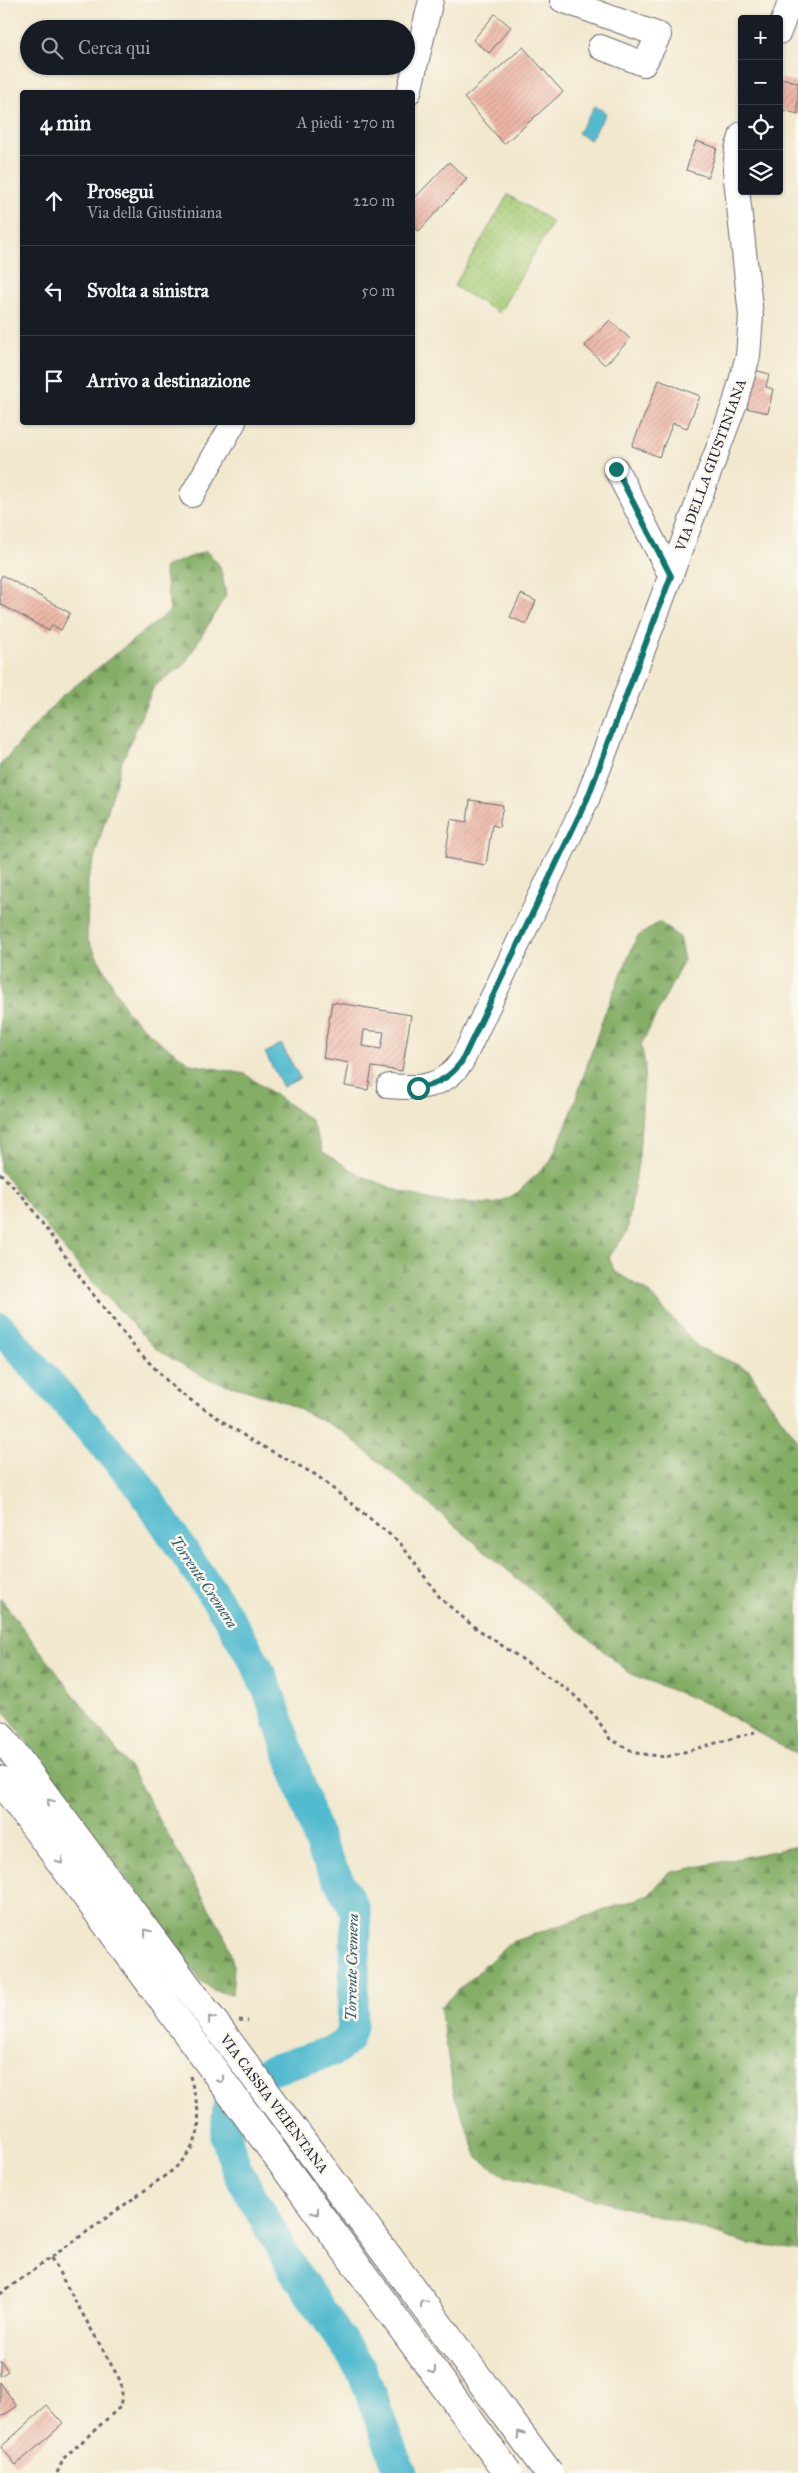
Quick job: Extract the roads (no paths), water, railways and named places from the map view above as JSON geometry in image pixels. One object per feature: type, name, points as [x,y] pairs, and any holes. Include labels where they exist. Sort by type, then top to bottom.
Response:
[{"type":"highway","name":"VIA CASSIA VEIENTANA","points":[[0,1735],[549,2473]]},
{"type":"highway","name":"VIA CASSIA VEIENTANA","points":[[0,1780],[508,2473]]},
{"type":"street","points":[[415,67],[431,0]]},
{"type":"street","points":[[562,0],[659,35],[644,64],[600,47]]},
{"type":"street","points":[[783,21],[791,0]]},
{"type":"street","points":[[409,90],[413,75]]},
{"type":"street","name":"VIA DELLA GIUSTINIANA","points":[[390,1086],[418,1088],[438,1083],[454,1072],[462,1061],[588,797],[671,576],[735,403],[748,356],[751,302],[735,170],[738,147]]},
{"type":"street","points":[[192,495],[232,425]]},
{"type":"street","points":[[616,469],[671,576]]},
{"type":"water","points":[[595,106],[606,113],[590,140],[578,133]]},
{"type":"water","points":[[281,1044],[300,1078],[283,1087],[265,1053]]},
{"type":"waterway","name":"Torrente Cremera","points":[[0,1328],[136,1481],[228,1617],[257,1666],[269,1693],[322,1850],[355,1910],[352,2027],[348,2040],[335,2050],[269,2071],[242,2086],[228,2107],[226,2137],[237,2170],[291,2266],[361,2369],[402,2473]]}]
